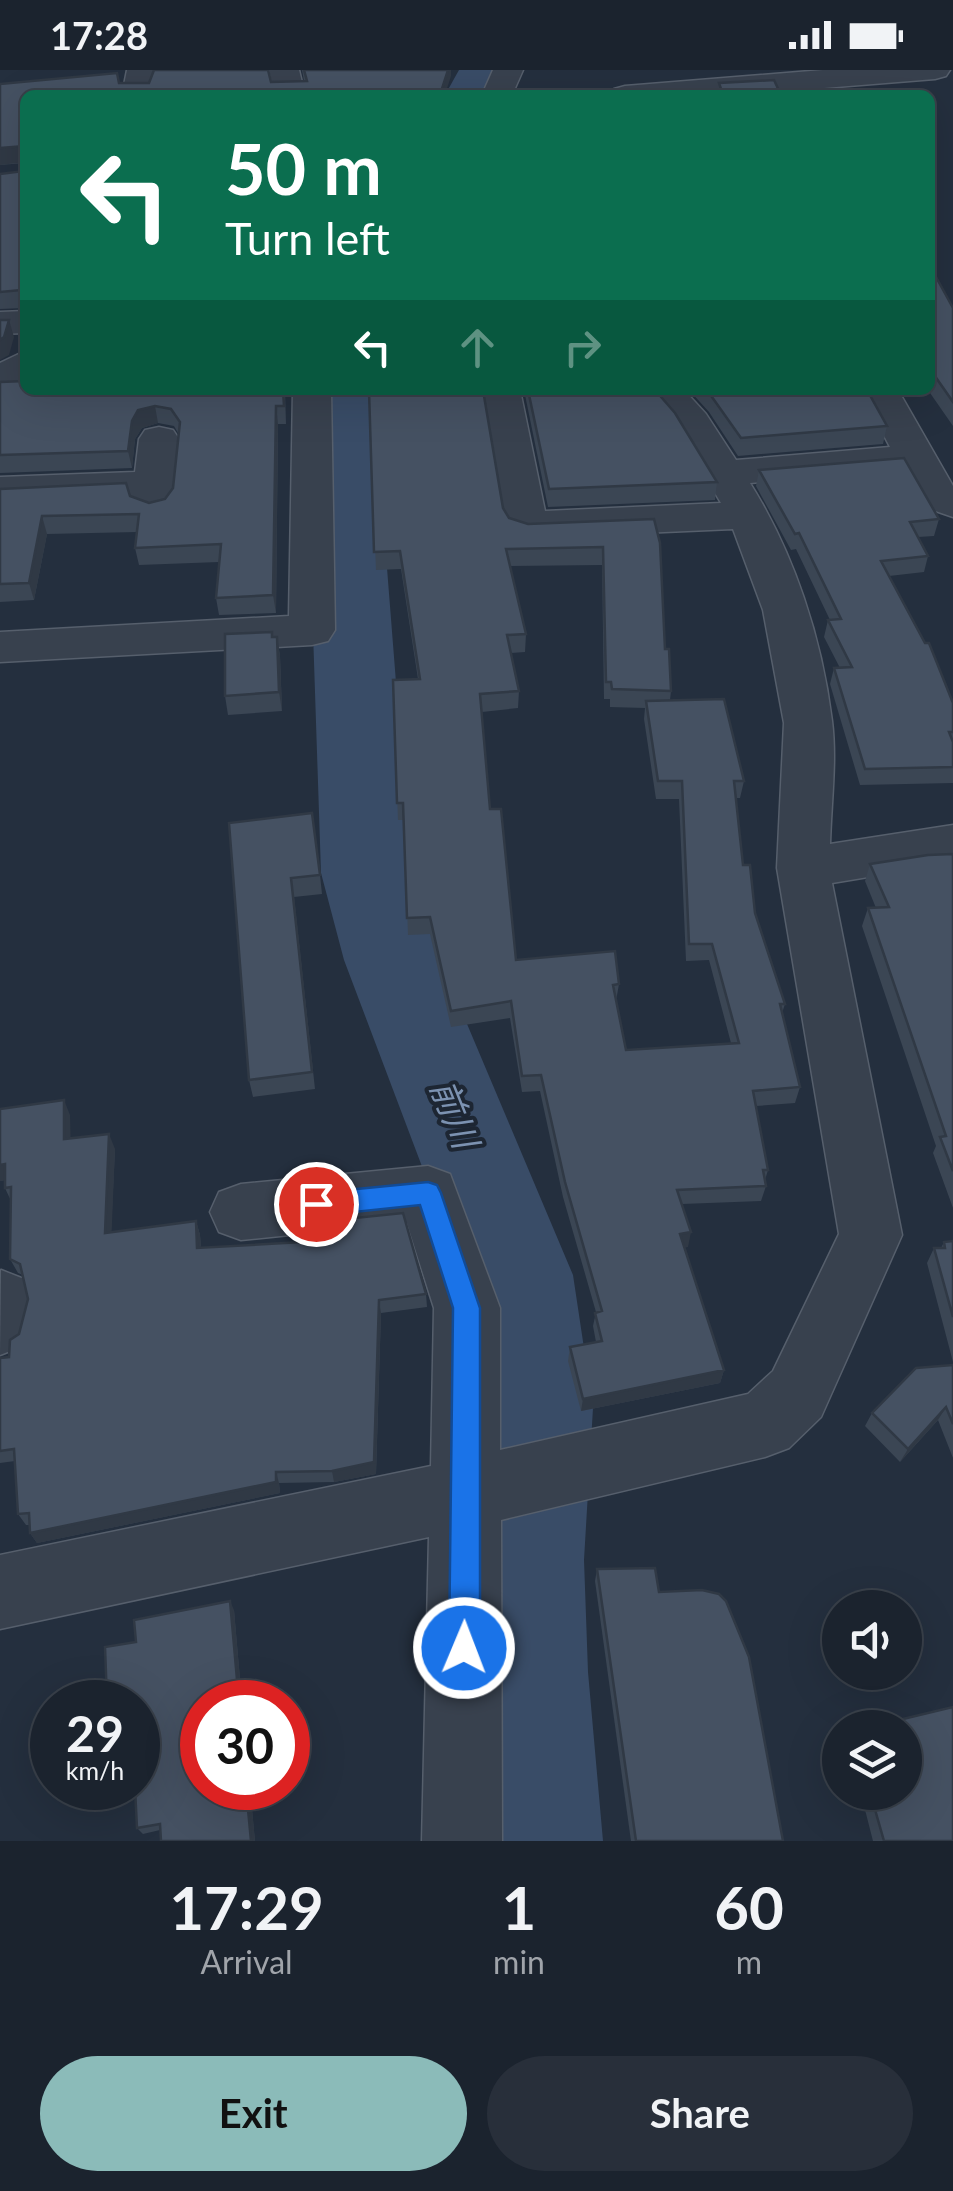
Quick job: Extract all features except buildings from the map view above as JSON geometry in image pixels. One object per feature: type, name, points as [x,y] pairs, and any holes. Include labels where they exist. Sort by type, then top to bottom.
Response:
[{"type":"street","points":[[739,90],[808,87],[934,70]]},
{"type":"street","points":[[0,381],[20,366]]},
{"type":"street","points":[[0,647],[312,630],[312,395]]},
{"type":"street","points":[[502,395],[527,525],[749,515]]},
{"type":"street","points":[[0,1592],[481,1490],[568,1466],[765,1424],[797,1394],[870,1236],[803,868],[808,722],[786,610],[749,515],[692,422],[667,395]]},
{"type":"street","points":[[881,395],[939,498],[953,504]]},
{"type":"street","points":[[0,490],[153,494],[159,439]]},
{"type":"street","points":[[724,473],[916,456]]},
{"type":"street","points":[[803,868],[953,844]]},
{"type":"street","points":[[241,1212],[428,1193],[466,1308],[481,1490],[462,1841]]},
{"type":"street","points":[[0,1324],[1,1300]]},
{"type":"waterway","name":"前川","points":[[474,90],[485,70]]},
{"type":"waterway","name":"前川","points":[[339,395],[366,873],[392,960],[518,1275],[534,1408],[522,1560],[523,1672],[534,1841]]},
{"type":"route","points":[[316,1204],[428,1193],[438,1222],[466,1308],[464,1648]]}]
